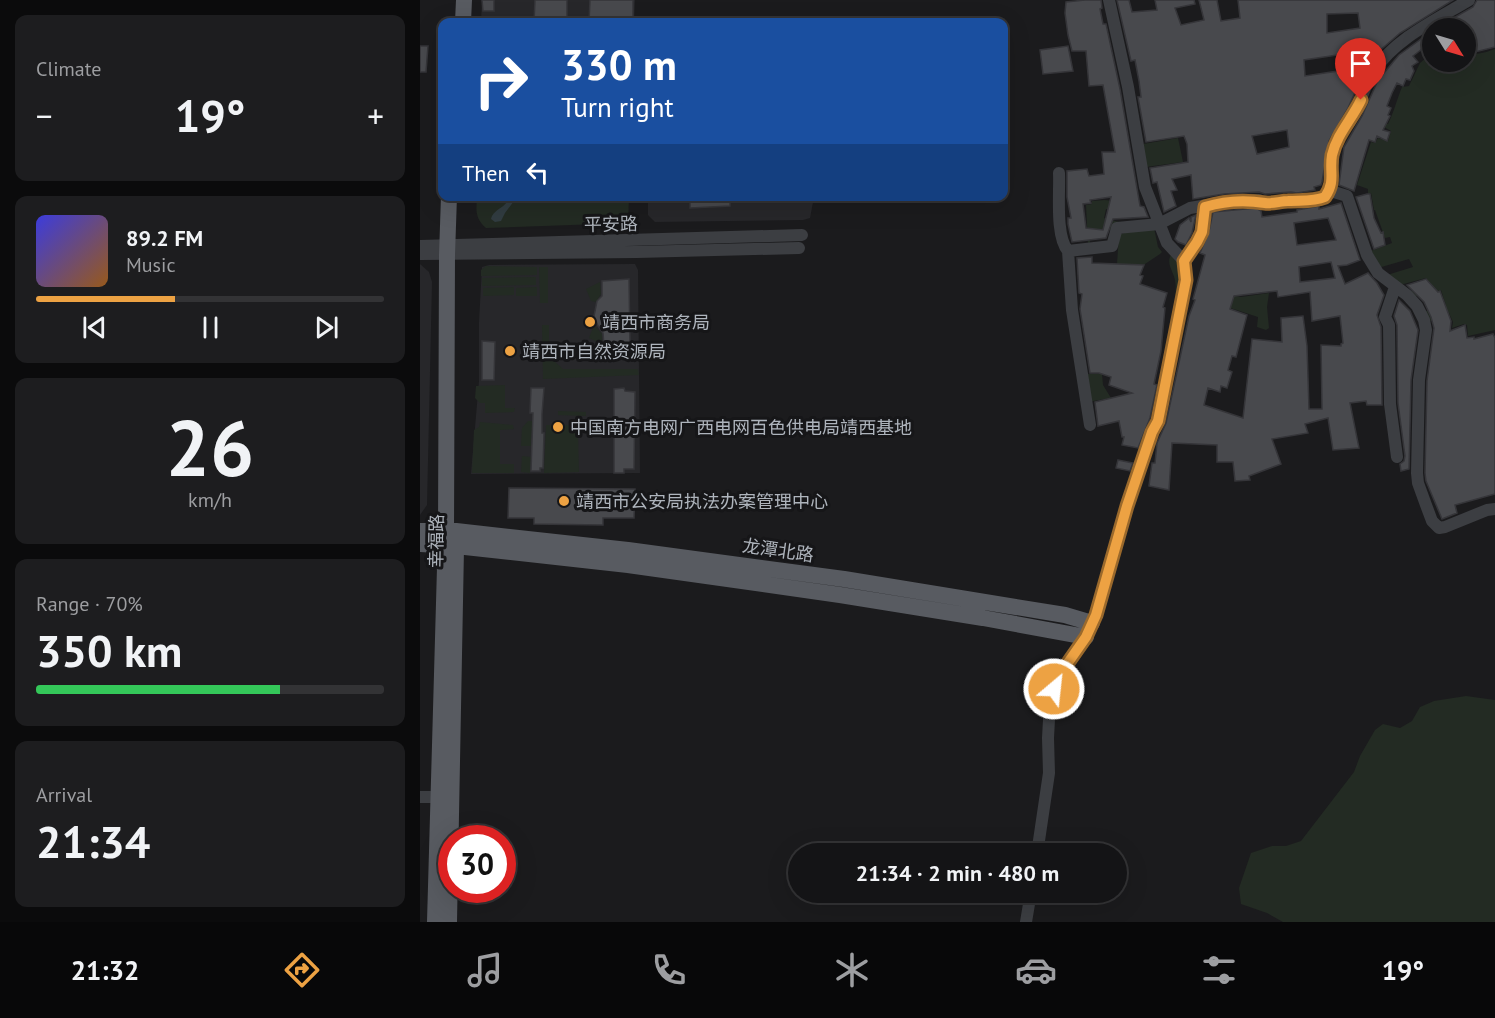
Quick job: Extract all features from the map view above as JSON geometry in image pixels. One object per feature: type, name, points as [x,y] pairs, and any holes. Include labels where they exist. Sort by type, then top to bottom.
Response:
[{"type":"main road","points":[[453,0],[453,18]]},
{"type":"main road","points":[[463,18],[464,0]]},
{"type":"main road","name":"幸福路","points":[[449,201],[452,250],[449,922]]},
{"type":"main road","name":"幸福路","points":[[452,250],[457,201]]},
{"type":"main road","points":[[420,531],[451,539]]},
{"type":"main road","points":[[420,544],[451,539]]},
{"type":"main road","name":"幸福路","points":[[435,922],[438,797],[451,539]]},
{"type":"main road","name":"龙潭北路","points":[[451,539],[983,618],[1089,630]]},
{"type":"street","points":[[1039,843],[1050,773],[1048,738],[1050,701],[1058,677],[1089,630],[1100,603],[1127,506],[1152,432],[1158,421],[1186,280],[1184,261],[1167,243],[1144,187],[1128,87],[1109,0]]},
{"type":"street","points":[[1328,193],[1332,182],[1332,160],[1335,146],[1343,129],[1353,116],[1375,69],[1394,48],[1469,0]]},
{"type":"street","points":[[1059,173],[1061,232],[1064,247],[1068,251],[1072,310],[1090,425]]},
{"type":"street","points":[[1068,251],[1108,247],[1114,243],[1117,228],[1159,224],[1190,208],[1225,202],[1259,200],[1266,203],[1292,200],[1296,202],[1319,199],[1328,193],[1340,193],[1347,196],[1367,255],[1378,273],[1412,300],[1424,320],[1426,330],[1418,408],[1417,472],[1420,489],[1432,521],[1439,528],[1445,527],[1495,509]]},
{"type":"street","points":[[1184,261],[1202,232],[1205,207]]},
{"type":"street","name":"平安路","points":[[420,254],[452,250],[802,235]]},
{"type":"street","name":"平安路","points":[[420,246],[452,250],[799,248]]},
{"type":"street","points":[[1395,287],[1386,317],[1389,325],[1390,404],[1396,457]]},
{"type":"street","points":[[420,797],[438,797]]},
{"type":"street","points":[[1026,922],[1029,903]]},
{"type":"shaded area","points":[[482,0],[635,0],[634,18],[481,18]]},
{"type":"shaded area","points":[[1495,49],[1495,330],[1468,336],[1467,325],[1452,328],[1453,322],[1449,313],[1428,322],[1423,312],[1446,306],[1441,290],[1413,297],[1407,293],[1431,284],[1426,278],[1400,285],[1387,275],[1413,267],[1409,259],[1378,268],[1368,252],[1392,243],[1390,237],[1385,238],[1374,210],[1371,193],[1368,194],[1368,189],[1357,185],[1371,142],[1375,143],[1378,138],[1388,141],[1391,131],[1384,127],[1386,123],[1388,124],[1402,87],[1409,86],[1420,63],[1422,61],[1422,72],[1476,72],[1476,54]]},
{"type":"shaded area","points":[[1178,138],[1183,162],[1146,167],[1143,144]]},
{"type":"shaded area","points":[[477,201],[629,201],[628,223],[486,228],[478,218]]},
{"type":"shaded area","points":[[508,201],[514,201],[501,221],[495,222],[491,219],[495,212]]},
{"type":"shaded area","points":[[648,201],[813,201],[810,218],[803,220],[655,222],[648,215]]},
{"type":"shaded area","points":[[1092,201],[1113,201],[1112,209],[1106,209],[1104,218],[1119,222],[1112,230],[1097,229],[1096,238],[1090,239],[1090,246],[1088,245],[1086,205],[1092,204]]},
{"type":"shaded area","points":[[1154,228],[1158,247],[1162,252],[1160,254],[1145,264],[1117,264],[1119,234]]},
{"type":"shaded area","points":[[1172,253],[1180,265],[1179,296],[1174,315],[1176,284],[1169,260]]},
{"type":"shaded area","points":[[420,264],[429,272],[432,282],[427,505],[420,515]]},
{"type":"shaded area","points":[[635,264],[638,270],[640,473],[471,474],[479,381],[482,267],[489,265]]},
{"type":"shaded area","points":[[486,266],[537,267],[537,275],[481,276],[481,270]]},
{"type":"shaded area","points":[[539,267],[548,267],[548,303],[540,303]]},
{"type":"shaded area","points":[[536,277],[536,285],[482,286],[482,278]]},
{"type":"shaded area","points":[[600,282],[601,294],[596,302],[591,301],[586,289]]},
{"type":"shaded area","points":[[514,287],[514,295],[483,296],[483,288]]},
{"type":"shaded area","points":[[537,287],[537,296],[516,296],[516,288]]},
{"type":"shaded area","points":[[1221,293],[1241,297],[1269,293],[1267,307],[1269,328],[1266,330],[1257,327],[1258,317],[1218,304]]},
{"type":"shaded area","points":[[542,325],[549,325],[549,350],[553,360],[563,369],[638,369],[639,375],[543,379]]},
{"type":"shaded area","points":[[594,325],[602,334],[602,344],[589,338]]},
{"type":"shaded area","points":[[1086,374],[1102,374],[1103,385],[1111,398],[1088,402]]},
{"type":"shaded area","points":[[505,385],[505,408],[515,408],[514,412],[485,413],[485,403],[480,403],[475,398],[476,386]]},
{"type":"shaded area","points":[[558,411],[586,412],[586,416],[558,415]]},
{"type":"shaded area","points":[[528,421],[534,421],[538,426],[532,427],[531,446],[521,446],[522,428]]},
{"type":"shaded area","points":[[480,422],[513,425],[514,429],[500,430],[500,464],[514,464],[514,473],[472,473],[474,430],[479,427]]},
{"type":"shaded area","points":[[546,425],[571,425],[577,428],[579,472],[544,473]]},
{"type":"shaded area","points":[[522,456],[531,457],[530,473],[521,472]]},
{"type":"shaded area","points":[[1466,696],[1495,700],[1495,922],[1283,922],[1267,913],[1241,904],[1239,888],[1251,853],[1272,846],[1286,846],[1301,841],[1354,772],[1375,730],[1383,724],[1400,728],[1412,721],[1420,707],[1434,701]]},
{"type":"building","points":[[482,0],[494,0],[494,11],[483,11]]},
{"type":"building","points":[[535,0],[567,0],[567,18],[534,18]]},
{"type":"building","points":[[590,0],[633,0],[633,18],[589,18]]},
{"type":"building","points":[[1101,0],[1102,8],[1100,9],[1103,24],[1106,24],[1120,89],[1140,206],[1144,207],[1148,217],[1113,219],[1106,238],[1072,242],[1068,224],[1068,218],[1071,218],[1067,197],[1067,171],[1087,169],[1089,176],[1104,174],[1102,152],[1115,152],[1103,85],[1089,86],[1086,51],[1072,51],[1065,13],[1066,2]],"holes":[[[1111,197],[1103,230],[1086,228],[1083,204],[1091,203],[1090,200]]]},
{"type":"building","points":[[1117,0],[1129,0],[1132,12],[1157,10],[1155,0],[1194,0],[1195,4],[1175,8],[1181,25],[1204,20],[1199,0],[1217,0],[1221,21],[1240,18],[1238,0],[1453,0],[1400,33],[1377,53],[1367,66],[1348,108],[1329,141],[1322,182],[1321,185],[1314,187],[1315,190],[1297,193],[1224,194],[1193,199],[1191,175],[1172,179],[1177,190],[1171,191],[1176,206],[1164,212],[1157,182],[1153,183],[1150,168],[1188,162],[1187,144],[1184,136],[1146,142],[1138,97],[1141,97],[1135,60],[1131,61]],"holes":[[[1358,13],[1360,28],[1327,33],[1327,14]],[[1337,55],[1338,71],[1305,76],[1304,60]],[[1287,130],[1289,147],[1257,154],[1252,136]]]},
{"type":"building","points":[[1477,0],[1495,0],[1495,47],[1476,52],[1476,18],[1454,18],[1473,7]]},
{"type":"building","points":[[1422,38],[1422,49],[1413,56],[1418,62],[1412,66],[1414,71],[1410,80],[1406,79],[1403,86],[1397,83],[1387,106],[1391,108],[1388,115],[1390,116],[1383,130],[1390,132],[1387,141],[1377,136],[1375,142],[1369,140],[1354,191],[1339,185],[1344,147],[1362,116],[1378,80],[1399,55]]},
{"type":"building","points":[[420,46],[428,46],[426,72],[420,72]]},
{"type":"building","points":[[1068,46],[1073,71],[1043,74],[1040,50]]},
{"type":"building","points":[[1370,194],[1374,218],[1381,233],[1383,232],[1385,245],[1374,249],[1356,197]]},
{"type":"building","points":[[690,201],[730,201],[730,206],[690,208]]},
{"type":"building","points":[[1341,203],[1360,260],[1338,266],[1345,284],[1368,273],[1384,295],[1377,315],[1381,327],[1382,405],[1367,405],[1366,401],[1350,403],[1359,448],[1333,450],[1328,418],[1305,424],[1308,433],[1272,439],[1281,464],[1249,476],[1250,480],[1235,481],[1233,462],[1217,462],[1217,445],[1172,443],[1169,490],[1149,486],[1152,463],[1155,463],[1157,443],[1166,423],[1205,255],[1200,253],[1209,231],[1213,212],[1256,208],[1261,211],[1262,217],[1319,206],[1319,209]],"holes":[[[1328,218],[1336,240],[1297,245],[1294,223]],[[1331,262],[1335,278],[1300,282],[1299,267]],[[1277,291],[1278,297],[1310,292],[1312,321],[1340,316],[1343,343],[1341,346],[1321,345],[1322,409],[1309,409],[1307,346],[1303,316],[1281,318],[1282,342],[1252,339],[1243,418],[1204,405],[1208,388],[1220,392],[1221,386],[1227,388],[1232,372],[1228,370],[1232,356],[1236,357],[1247,315],[1230,309],[1234,296]]]},
{"type":"building","points":[[1196,215],[1192,233],[1186,245],[1178,242],[1175,239],[1180,225],[1189,218],[1191,222],[1191,217]]},
{"type":"building","points":[[1092,257],[1092,263],[1144,265],[1140,275],[1143,276],[1140,284],[1167,293],[1163,307],[1165,308],[1161,351],[1154,384],[1157,385],[1150,418],[1138,448],[1122,445],[1124,437],[1122,437],[1119,421],[1098,426],[1095,402],[1132,393],[1109,385],[1111,377],[1090,373],[1080,309],[1082,294],[1079,293],[1077,258]]},
{"type":"building","points":[[629,279],[630,345],[604,346],[603,333],[594,316],[597,301],[602,296],[602,281]]},
{"type":"building","points":[[1426,279],[1438,292],[1440,291],[1451,321],[1450,331],[1465,325],[1467,338],[1474,337],[1474,339],[1493,334],[1495,338],[1495,494],[1455,505],[1457,513],[1442,519],[1426,481],[1425,473],[1427,381],[1434,328],[1424,302],[1407,285]]},
{"type":"building","points":[[1399,300],[1410,311],[1418,330],[1411,380],[1409,469],[1401,471],[1400,464],[1404,461],[1405,456],[1398,403],[1397,325],[1394,316]]},
{"type":"building","points":[[482,341],[495,342],[494,380],[482,380]]},
{"type":"building","points":[[531,388],[544,388],[543,468],[540,468],[540,471],[531,471],[533,413],[530,413]]},
{"type":"building","points":[[624,388],[625,391],[635,392],[634,469],[624,469],[624,473],[614,473],[614,389]]},
{"type":"building","points":[[1118,460],[1133,463],[1130,471],[1116,468]]},
{"type":"building","points":[[509,488],[635,489],[634,518],[603,518],[603,525],[534,524],[534,518],[508,518]]},
{"type":"place","name":"靖西市商务局","points":[[590,322]]},
{"type":"place","name":"靖西市自然资源局","points":[[510,351]]},
{"type":"place","name":"中国南方电网广西电网百色供电局靖西基地","points":[[558,427]]},
{"type":"place","name":"靖西市公安局执法办案管理中心","points":[[564,501]]},
{"type":"route","points":[[1054,689],[1058,677],[1086,637],[1096,615],[1127,506],[1152,432],[1158,421],[1186,280],[1184,261],[1202,232],[1205,207],[1225,202],[1259,200],[1263,203],[1292,200],[1296,202],[1325,197],[1332,182],[1332,160],[1335,146],[1361,100]]}]
